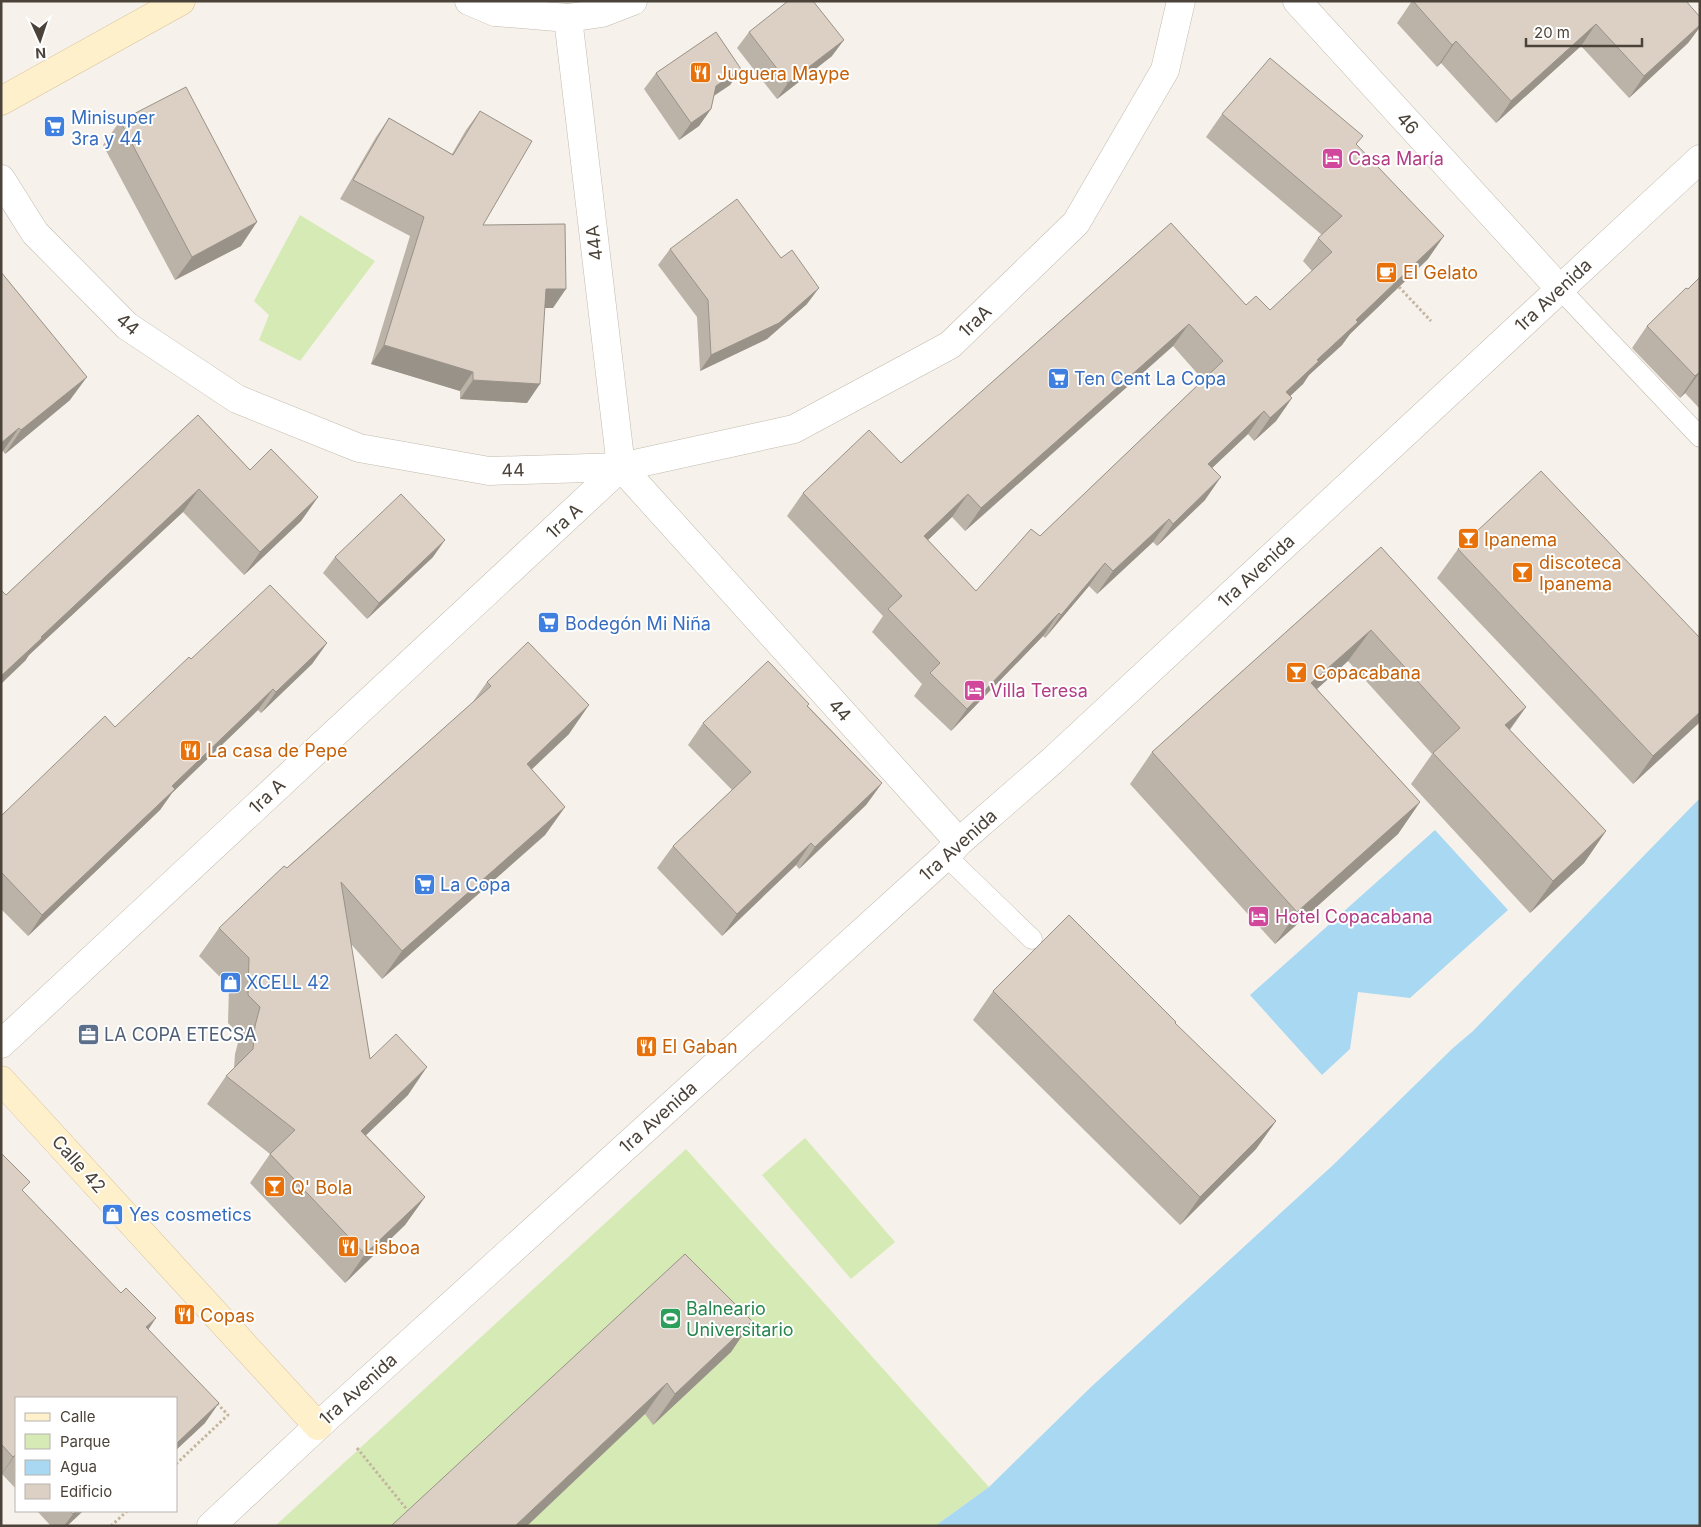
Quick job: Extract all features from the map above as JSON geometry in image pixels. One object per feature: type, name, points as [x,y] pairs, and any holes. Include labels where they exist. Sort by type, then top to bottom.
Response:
[{"type":"main road","points":[[1,101],[181,1]]},
{"type":"main road","name":"Calle 42","points":[[1,1080],[318,1426]]},
{"type":"street","points":[[469,1],[495,12],[568,18],[602,13],[633,1]]},
{"type":"street","name":"1raA","points":[[621,467],[794,429],[950,345],[1076,223],[1165,70],[1181,1]]},
{"type":"street","name":"46","points":[[1297,1],[1560,289]]},
{"type":"street","name":"44A","points":[[568,18],[621,467]]},
{"type":"street","name":"1ra Avenida","points":[[211,1526],[318,1426],[1052,761],[1700,159]]},
{"type":"street","name":"44","points":[[1,179],[35,232],[127,326],[237,399],[359,448],[489,471],[621,467],[953,849]]},
{"type":"street","name":"1ra A","points":[[1,1044],[621,467]]},
{"type":"lane","points":[[1560,289],[1700,437]]},
{"type":"lane","points":[[953,849],[1032,939]]},
{"type":"path","points":[[1399,287],[1430,321]]},
{"type":"path","points":[[178,1462],[228,1415],[214,1400]]},
{"type":"path","points":[[356,1448],[412,1517]]},
{"type":"path","points":[[111,1526],[126,1512]]},
{"type":"green space","points":[[300,215],[375,261],[300,361],[259,340],[269,315],[254,301]]},
{"type":"green space","points":[[805,1138],[895,1242],[851,1279],[762,1175]]},
{"type":"green space","name":"Balneario Universitario","points":[[686,1149],[989,1487],[935,1526],[275,1526]]},
{"type":"water","points":[[1700,798],[1700,1526],[935,1526],[989,1487],[1091,1387],[1332,1166],[1453,1048],[1473,1031]]},
{"type":"water","points":[[1435,830],[1508,910],[1410,998],[1358,992],[1350,1049],[1322,1075],[1250,995]]},
{"type":"building","points":[[788,1],[813,1],[844,40],[788,83],[749,32]]},
{"type":"building","points":[[1413,1],[1686,1],[1700,17],[1700,25],[1644,76],[1596,24],[1511,101],[1456,41],[1452,45]]},
{"type":"building","points":[[716,32],[741,69],[716,86],[711,109],[691,123],[656,73]]},
{"type":"building","points":[[1270,58],[1363,136],[1356,144],[1444,236],[1356,320],[1358,322],[1286,392],[1292,398],[1270,418],[1264,411],[1208,464],[1221,477],[1173,524],[1169,519],[1113,571],[1105,563],[1061,615],[1059,613],[967,709],[930,673],[940,663],[888,609],[902,596],[803,493],[869,430],[901,463],[1171,223],[1246,305],[1256,296],[1270,310],[1332,252],[1318,238],[1342,216],[1222,114]],"holes":[[[1189,324],[1223,361],[1040,536],[1031,529],[976,591],[924,536],[968,494],[981,508]]]},
{"type":"building","points":[[186,87],[257,222],[192,257],[120,121]]},
{"type":"building","points":[[480,111],[532,141],[483,225],[565,224],[566,289],[546,289],[540,384],[473,380],[473,372],[384,345],[424,217],[353,180],[389,118],[453,155]]},
{"type":"building","points":[[737,199],[781,258],[792,250],[819,288],[779,323],[711,355],[708,300],[670,249]]},
{"type":"building","points":[[1,272],[87,377],[21,430],[19,428],[1,443]]},
{"type":"building","points":[[1700,277],[1700,372],[1695,376],[1647,326]]},
{"type":"building","points":[[198,415],[250,470],[271,449],[318,497],[260,552],[199,489],[1,676],[1,590],[6,595]]},
{"type":"building","points":[[1541,471],[1700,638],[1700,712],[1653,756],[1458,549]]},
{"type":"building","points":[[401,494],[445,540],[379,603],[335,557]]},
{"type":"building","points":[[1381,547],[1526,707],[1505,725],[1606,831],[1553,881],[1433,753],[1460,728],[1371,630],[1311,683],[1420,802],[1297,912],[1152,752]]},
{"type":"building","points":[[270,585],[327,643],[276,692],[273,689],[172,786],[175,789],[42,915],[1,872],[1,816],[105,716],[115,727],[189,657],[191,659]]},
{"type":"building","points":[[528,642],[589,705],[527,764],[565,807],[402,951],[341,882],[370,1059],[396,1034],[427,1067],[361,1131],[425,1197],[365,1254],[270,1154],[295,1130],[226,1076],[253,1049],[255,1026],[260,1007],[248,995],[249,958],[219,928],[284,866],[287,868],[491,686],[487,682]]},
{"type":"building","points":[[768,661],[809,704],[807,706],[882,783],[815,847],[811,843],[737,914],[673,846],[751,772],[703,723]]},
{"type":"building","points":[[1069,915],[1175,1023],[1276,1121],[1200,1197],[993,991]]},
{"type":"building","points":[[1,1153],[30,1182],[22,1190],[121,1293],[126,1288],[156,1318],[146,1327],[219,1403],[178,1442],[178,1397],[15,1397],[15,1455],[13,1457],[1,1444]]},
{"type":"building","points":[[685,1254],[752,1321],[675,1394],[667,1383],[515,1526],[391,1526]]},
{"type":"place","name":"Juguera Maype","points":[[701,73]]},
{"type":"place","name":"Minisuper 3ra y 44","points":[[55,127]]},
{"type":"place","name":"Casa María","points":[[1332,158]]},
{"type":"place","name":"El Gelato","points":[[1387,272]]},
{"type":"place","name":"Ten Cent La Copa","points":[[1058,378]]},
{"type":"place","name":"Ipanema","points":[[1468,539]]},
{"type":"place","name":"discoteca Ipanema","points":[[1523,572]]},
{"type":"place","name":"Bodegón Mi Niña","points":[[549,623]]},
{"type":"place","name":"Copacabana","points":[[1297,672]]},
{"type":"place","name":"Villa Teresa","points":[[974,690]]},
{"type":"place","name":"La casa de Pepe","points":[[191,750]]},
{"type":"place","name":"La Copa","points":[[424,884]]},
{"type":"place","name":"Hotel Copacabana","points":[[1259,916]]},
{"type":"place","name":"XCELL 42","points":[[230,982]]},
{"type":"place","name":"LA COPA ETECSA","points":[[88,1034]]},
{"type":"place","name":"El Gaban","points":[[646,1046]]},
{"type":"place","name":"Q' Bola","points":[[275,1187]]},
{"type":"place","name":"Yes cosmetics","points":[[113,1214]]},
{"type":"place","name":"Lisboa","points":[[348,1247]]},
{"type":"place","name":"Copas","points":[[184,1315]]},
{"type":"place","name":"Balneario Universitario","points":[[670,1318]]}]
